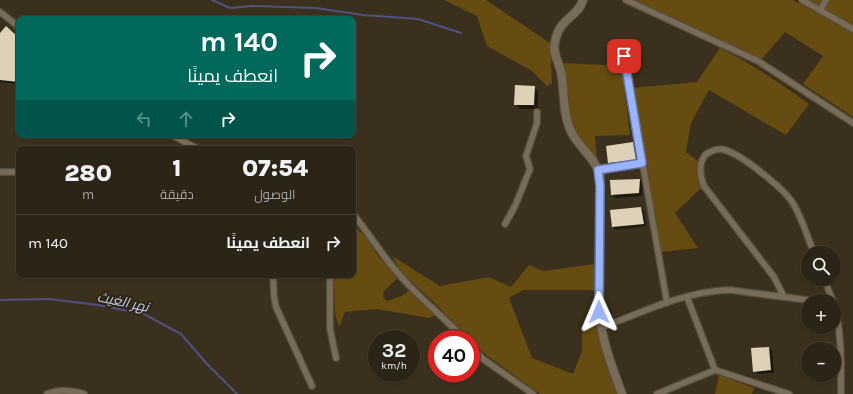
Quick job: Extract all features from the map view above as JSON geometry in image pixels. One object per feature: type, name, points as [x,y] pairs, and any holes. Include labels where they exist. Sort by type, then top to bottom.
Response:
[{"type":"street","points":[[583,0],[577,11],[564,23],[560,29],[554,44],[554,51],[561,72],[563,99],[570,129],[574,137],[598,170],[600,186],[599,294],[601,328],[608,356],[622,394]]},
{"type":"street","points":[[626,0],[758,61],[853,123]]},
{"type":"street","points":[[802,0],[853,29]]},
{"type":"street","points":[[820,10],[826,0]]},
{"type":"street","points":[[0,12],[16,25]]},
{"type":"street","points":[[624,56],[667,303]]},
{"type":"street","points":[[505,224],[525,185],[530,169],[526,156],[537,123],[538,112]]},
{"type":"street","points":[[178,138],[192,146]]},
{"type":"street","points":[[784,297],[774,277],[704,186],[701,179],[700,166],[705,155],[715,150],[725,150],[730,152],[756,169],[781,189],[794,205],[811,246]]},
{"type":"street","points":[[598,170],[642,163]]},
{"type":"street","points":[[0,172],[16,172]]},
{"type":"street","points":[[356,218],[388,261],[405,281],[455,330]]},
{"type":"street","points":[[273,278],[276,307],[312,386]]},
{"type":"street","points":[[330,278],[330,328],[336,358]]},
{"type":"street","points":[[601,328],[667,303],[706,292],[730,290],[801,299]]},
{"type":"street","points":[[687,297],[715,370]]},
{"type":"street","points":[[840,334],[841,394]]},
{"type":"street","points":[[480,356],[533,394]]},
{"type":"street","points":[[657,394],[715,370],[789,394]]},
{"type":"street","points":[[48,394],[73,391],[84,394]]},
{"type":"shaded area","points":[[444,0],[486,0],[550,43],[552,83],[547,86],[532,71],[487,46],[477,16]]},
{"type":"shaded area","points":[[631,0],[793,0],[853,32],[853,117],[803,84],[823,56],[785,32],[762,59]]},
{"type":"shaded area","points":[[808,0],[853,0],[853,25]]},
{"type":"shaded area","points":[[720,48],[766,74],[809,104],[786,135],[709,90],[691,123],[686,152],[699,162],[697,170],[702,187],[675,213],[698,248],[661,252],[632,88],[697,82]]},
{"type":"shaded area","points":[[564,63],[622,66],[630,135],[595,136],[597,159],[580,140],[572,127],[566,99]]},
{"type":"shaded area","points":[[356,227],[368,240],[378,256],[399,277],[384,291],[383,297],[387,301],[402,296],[410,290],[435,315],[429,318],[377,309],[345,312],[339,327],[335,313],[334,278],[356,278]]},
{"type":"shaded area","points":[[392,256],[440,286],[489,277],[511,287],[529,265],[543,271],[594,264],[594,290],[523,290],[509,298],[532,358],[573,374],[582,351],[582,334],[594,313],[598,335],[620,394],[540,394],[480,350],[480,330],[460,330],[439,307],[402,273]]},
{"type":"shaded area","points":[[719,375],[754,388],[752,394],[715,394]]},
{"type":"building","points":[[6,26],[16,35],[16,82],[0,80],[0,33]]},
{"type":"building","points":[[515,85],[535,86],[534,105],[514,105]]},
{"type":"building","points":[[633,142],[636,160],[608,163],[606,146]]},
{"type":"building","points":[[640,179],[639,193],[611,195],[610,180]]},
{"type":"building","points":[[641,207],[644,224],[612,227],[610,210]]},
{"type":"building","points":[[769,347],[771,370],[753,372],[751,348]]},
{"type":"waterway","points":[[212,0],[230,8],[252,6],[316,8],[363,15],[418,19],[461,33]]},
{"type":"waterway","name":"نهر الغيث","points":[[0,300],[49,299],[98,305],[144,314],[181,334],[207,364],[237,394]]},
{"type":"route","points":[[599,312],[598,271],[600,176],[598,170],[642,163],[624,56]]}]
